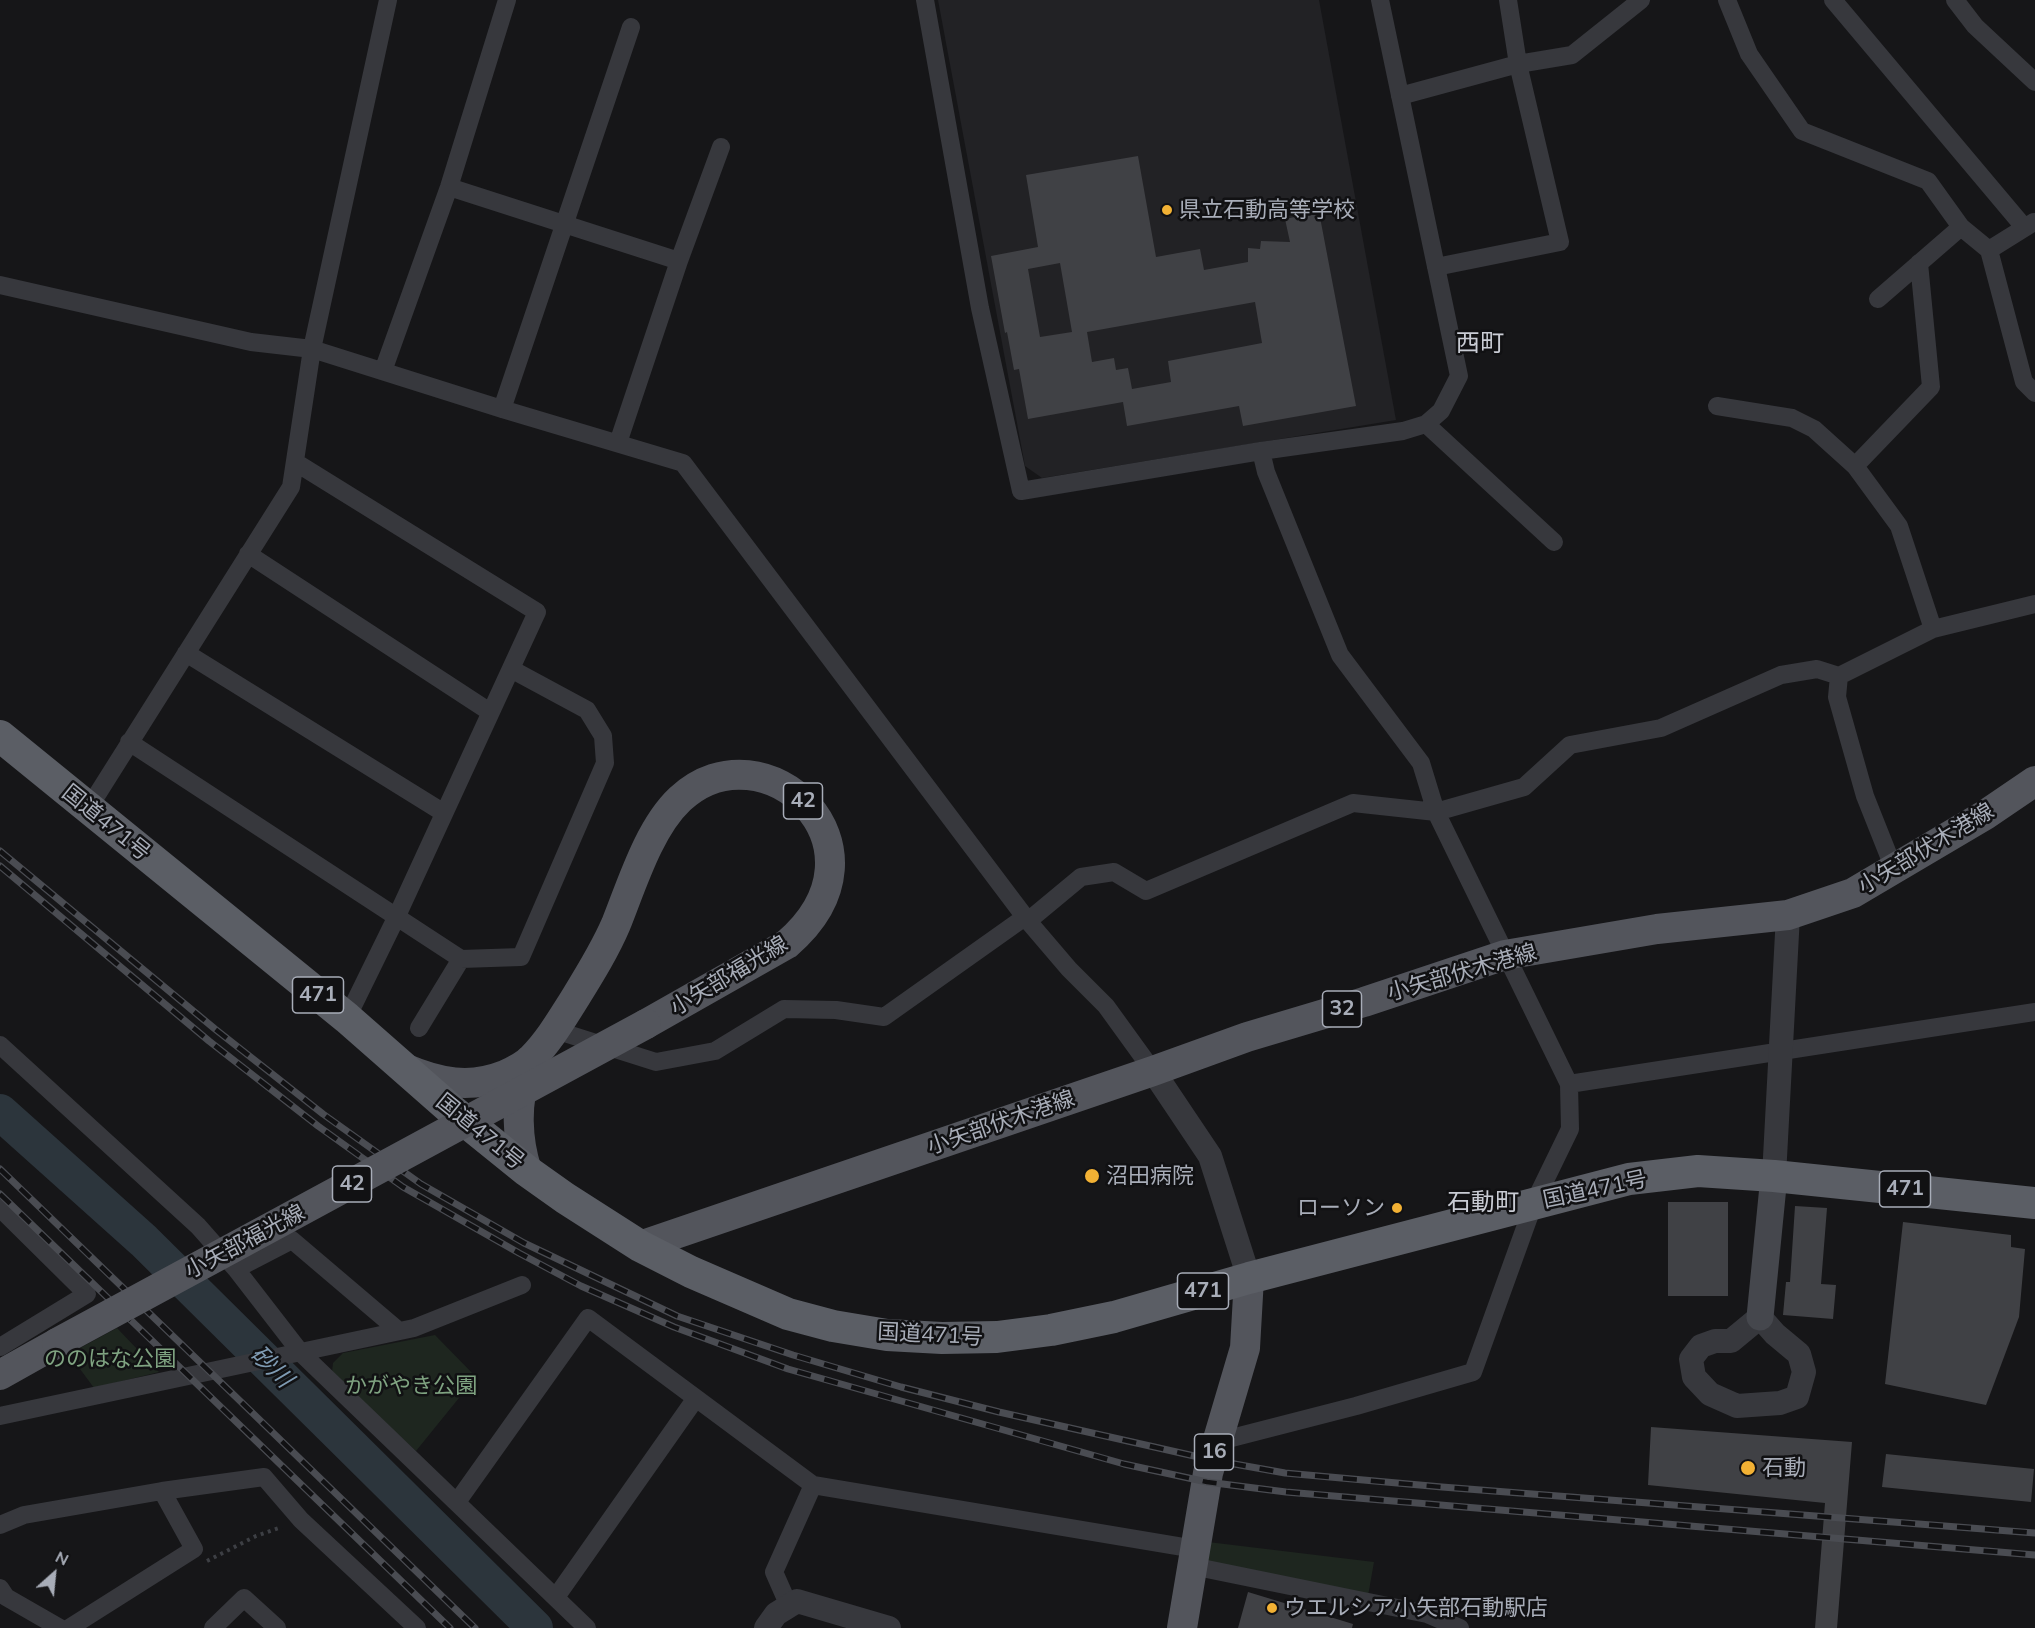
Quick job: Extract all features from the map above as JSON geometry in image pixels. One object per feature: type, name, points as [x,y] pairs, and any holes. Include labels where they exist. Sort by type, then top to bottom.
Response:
[{"type":"highway","name":"国道471号","points":[[0,736],[347,1018],[401,1067],[527,1171],[602,1224],[700,1277],[788,1314],[833,1326],[866,1332],[942,1338],[997,1338],[1052,1330],[1114,1317],[1249,1278],[1629,1179],[1698,1171],[1774,1176],[2035,1203]]},
{"type":"main road","name":"小矢部福光線","points":[[0,1375],[646,1024],[788,944],[814,916],[824,898],[829,878],[831,856],[826,834],[815,814],[799,797],[780,785],[759,777],[738,775],[716,778],[696,787],[680,800],[651,841],[606,948],[555,1030],[531,1060],[494,1080],[472,1084],[428,1078],[401,1067]]},
{"type":"main road","name":"小矢部伏木港線","points":[[640,1246],[1247,1037],[1364,1002],[1505,955],[1657,929],[1788,915],[1853,893],[1985,815],[2035,781]]},
{"type":"main road","name":"小矢部福光線","points":[[527,1171],[520,1150],[519,1106],[523,1082],[531,1060]]},
{"type":"main road","points":[[1760,1317],[1774,1176]]},
{"type":"main road","name":"16","points":[[1182,1628],[1208,1473],[1245,1348],[1249,1278]]},
{"type":"street","points":[[88,809],[291,487],[312,349],[388,0]]},
{"type":"street","points":[[383,371],[449,187],[507,0]]},
{"type":"street","points":[[925,0],[980,308],[1021,491],[1262,451],[1403,431],[1426,424],[1441,411],[1459,376],[1380,0]]},
{"type":"street","points":[[1436,267],[1560,242],[1518,64],[1508,0]]},
{"type":"street","points":[[1400,96],[1518,64],[1572,55],[1641,0]]},
{"type":"street","points":[[1728,0],[1749,54],[1802,131],[1928,180],[1961,227],[1989,250],[2024,382],[2035,393]]},
{"type":"street","points":[[1833,0],[2030,224],[1989,250]]},
{"type":"street","points":[[1955,0],[1975,26],[2035,82]]},
{"type":"street","points":[[502,410],[631,27]]},
{"type":"street","points":[[618,444],[679,261],[721,147]]},
{"type":"street","points":[[449,187],[679,261]]},
{"type":"street","points":[[1878,299],[1961,227]]},
{"type":"street","points":[[1855,466],[1931,387],[1919,263]]},
{"type":"street","points":[[0,285],[251,342],[312,349],[502,410],[683,463],[1027,919],[1069,969],[1106,1006],[1153,1071],[1210,1156],[1249,1278]]},
{"type":"street","points":[[1717,406],[1792,418],[1814,429],[1855,466],[1899,526],[1933,629]]},
{"type":"street","points":[[1426,424],[1554,542]]},
{"type":"street","points":[[1216,1442],[1345,1409],[1473,1372],[1534,1203],[1570,1129],[1569,1084],[1436,812],[1421,763],[1340,655],[1301,564],[1266,472],[1262,451]]},
{"type":"street","points":[[295,462],[537,612],[396,918],[347,1018]]},
{"type":"street","points":[[248,554],[490,712]]},
{"type":"street","points":[[555,1030],[657,1062],[715,1051],[784,1010],[836,1010],[884,1017],[1027,919],[1082,877],[1114,872],[1146,891],[1353,803],[1436,812],[1524,787],[1570,745],[1661,728],[1781,675],[1816,669],[1839,676],[1933,629],[2035,604]]},
{"type":"street","points":[[186,653],[444,813]]},
{"type":"street","points":[[129,742],[461,959],[521,957],[605,763],[603,736],[587,710],[511,669]]},
{"type":"street","points":[[1839,676],[1837,697],[1865,796],[1894,869]]},
{"type":"street","points":[[1774,1176],[1788,915]]},
{"type":"street","points":[[419,1028],[461,959]]},
{"type":"street","points":[[1569,1084],[2035,1012]]},
{"type":"street","points":[[0,1045],[198,1226],[236,1269],[301,1353],[587,1628]]},
{"type":"street","points":[[0,1208],[87,1294],[0,1347]]},
{"type":"street","points":[[236,1269],[292,1239],[399,1331]]},
{"type":"street","points":[[0,1416],[414,1328],[522,1285]]},
{"type":"street","points":[[1760,1317],[1775,1334],[1799,1354],[1804,1372],[1797,1397],[1780,1403],[1737,1406],[1710,1394],[1694,1377],[1691,1359],[1701,1346],[1716,1341],[1731,1341],[1760,1317]]},
{"type":"street","points":[[457,1502],[588,1318],[813,1485],[1193,1558],[1427,1614],[1460,1628]]},
{"type":"street","points":[[556,1598],[696,1398]]},
{"type":"street","points":[[0,1525],[24,1515],[162,1491],[264,1477],[301,1520],[417,1628]]},
{"type":"street","points":[[789,1606],[774,1572],[813,1485]]},
{"type":"street","points":[[69,1628],[194,1549],[162,1491]]},
{"type":"street","points":[[0,1588],[6,1597],[60,1628]]},
{"type":"street","points":[[213,1628],[244,1598],[277,1628]]},
{"type":"street","points":[[766,1628],[776,1614],[797,1601],[889,1628]]},
{"type":"path","points":[[197,1566],[256,1536],[301,1520]]},
{"type":"shaded area","name":"県立石動高等学校","points":[[938,0],[1319,0],[1396,420],[1042,478],[1025,466]]},
{"type":"green space","name":"ののはな公園","points":[[117,1328],[159,1372],[94,1388],[69,1354]]},
{"type":"green space","name":"かがやき公園","points":[[435,1335],[476,1377],[416,1451],[337,1379],[332,1372],[333,1363],[343,1353]]},
{"type":"green space","points":[[1208,1542],[1374,1562],[1368,1596],[1206,1561]]},
{"type":"building","points":[[1138,156],[1156,257],[1200,249],[1204,270],[1248,262],[1248,248],[1260,249],[1261,241],[1290,242],[1285,219],[1319,212],[1356,406],[1243,426],[1239,406],[1127,426],[1123,402],[1028,419],[1019,369],[1014,370],[1007,332],[1005,333],[991,256],[1038,247],[1026,175]],"holes":[[[1060,263],[1072,332],[1040,337],[1028,269]],[[1255,302],[1262,343],[1168,361],[1171,382],[1132,389],[1128,368],[1116,370],[1114,358],[1092,362],[1087,332]]]},
{"type":"building","points":[[1668,1202],[1728,1202],[1728,1296],[1668,1296]]},
{"type":"building","points":[[1795,1206],[1827,1208],[1821,1284],[1836,1285],[1833,1319],[1783,1315],[1786,1282],[1790,1282]]},
{"type":"building","points":[[1903,1222],[2011,1235],[2011,1247],[2025,1249],[2019,1317],[1986,1405],[1885,1384]]},
{"type":"building","points":[[1651,1427],[1852,1442],[1837,1628],[1815,1628],[1825,1503],[1648,1485]]},
{"type":"building","points":[[1886,1454],[2034,1469],[2031,1502],[1882,1487]]},
{"type":"building","name":"ウエルシア小矢部石動駅店","points":[[1248,1592],[1353,1624],[1352,1628],[1238,1628]]},
{"type":"waterway","name":"砂川","points":[[0,1112],[144,1241],[535,1628]]},
{"type":"railway","points":[[0,851],[215,1029],[323,1114],[421,1184],[524,1243],[677,1316],[793,1355],[901,1387],[999,1412],[1212,1460],[1285,1473],[2035,1533]]},
{"type":"railway","points":[[0,866],[209,1041],[318,1126],[403,1187],[581,1286],[674,1327],[788,1369],[1124,1464],[1207,1482],[1286,1492],[2035,1555]]},
{"type":"railway","points":[[0,1169],[475,1628]]},
{"type":"railway","points":[[0,1194],[450,1628]]},
{"type":"place","name":"県立石動高等学校","points":[[1167,210]]},
{"type":"place","name":"沼田病院","points":[[1092,1176]]},
{"type":"place","name":"ローソン","points":[[1397,1208]]},
{"type":"place","name":"石動","points":[[1748,1468]]},
{"type":"place","name":"ウエルシア小矢部石動駅店","points":[[1272,1608]]},
{"type":"district","name":"西町","points":[[1480,344]]},
{"type":"district","name":"石動町","points":[[1483,1203]]}]
